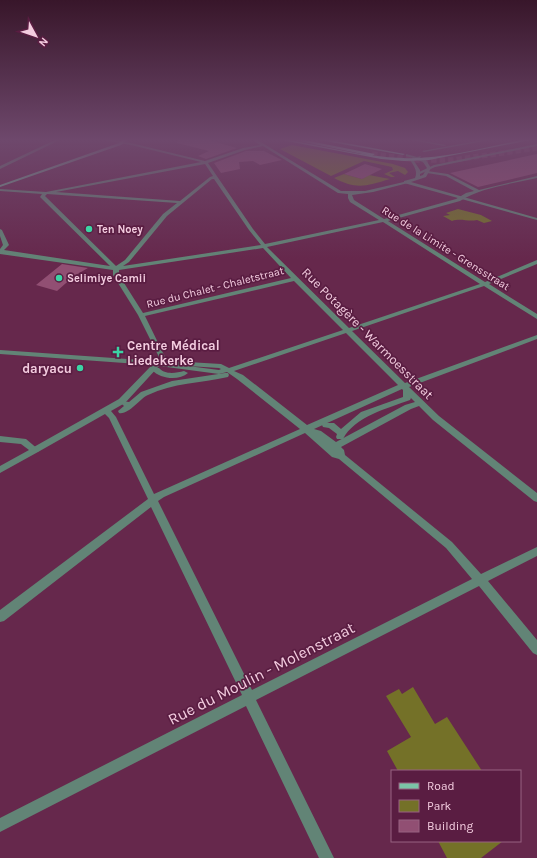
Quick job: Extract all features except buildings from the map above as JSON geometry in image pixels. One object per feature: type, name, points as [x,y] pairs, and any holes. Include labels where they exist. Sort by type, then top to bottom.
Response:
[{"type":"main road","points":[[0,186],[21,179]]},
{"type":"street","points":[[0,470],[107,411],[127,398],[157,367],[162,357],[141,316],[116,275],[116,269],[42,196],[46,193],[120,179]]},
{"type":"street","points":[[116,269],[127,261],[165,215],[210,179]]},
{"type":"street","name":"Rue Potagère - Warmoesstraat","points":[[217,179],[251,230],[264,246],[347,331],[405,394],[421,403],[436,418],[537,498]]},
{"type":"street","points":[[320,179],[340,192],[350,194],[416,179]]},
{"type":"street","points":[[455,179],[478,191]]},
{"type":"street","points":[[0,252],[116,269],[264,246],[384,221],[461,198],[478,191],[532,179]]},
{"type":"street","points":[[406,182],[537,219]]},
{"type":"street","points":[[328,184],[341,189],[363,192]]},
{"type":"street","points":[[0,190],[181,202]]},
{"type":"street","name":"Rue de la Limite - Grensstraat","points":[[350,194],[352,201],[537,317]]},
{"type":"street","points":[[0,230],[6,245],[0,252]]},
{"type":"street","points":[[157,367],[160,374],[227,374],[364,324],[484,284],[537,262]]},
{"type":"street","name":"Rue du Chalet - Chaletstraat","points":[[141,316],[295,278]]},
{"type":"street","points":[[326,425],[331,425],[340,435],[364,414],[405,394],[537,337]]},
{"type":"street","points":[[0,352],[157,367],[176,367],[211,371],[240,377],[306,430],[334,455],[341,456],[449,545],[537,649]]},
{"type":"street","points":[[122,411],[127,404],[179,375]]},
{"type":"street","points":[[0,617],[161,494],[306,430],[405,394]]},
{"type":"street","points":[[336,446],[408,407],[421,403]]},
{"type":"street","points":[[107,411],[112,417],[153,500],[327,858]]},
{"type":"street","points":[[306,430],[318,433],[336,446],[340,450],[341,456]]},
{"type":"street","points":[[0,439],[23,441],[35,450]]},
{"type":"street","name":"Rue du Moulin - Molenstraat","points":[[0,825],[537,551]]},
{"type":"green space","points":[[336,179],[390,179],[362,186],[342,182]]},
{"type":"green space","points":[[458,209],[481,215],[492,221],[484,223],[477,220],[452,221],[443,216],[450,215],[446,213]]},
{"type":"green space","points":[[413,687],[435,724],[447,717],[481,770],[397,770],[387,751],[411,737],[386,696],[399,689],[402,694]]},
{"type":"green space","points":[[439,842],[502,842],[481,858],[447,858]]},
{"type":"place","name":"Ten Noey","points":[[89,229]]},
{"type":"place","name":"Selimiye Camii","points":[[59,278]]},
{"type":"place","name":"Centre Médical Liedekerke","points":[[118,352]]},
{"type":"place","name":"daryacu","points":[[80,368]]}]
